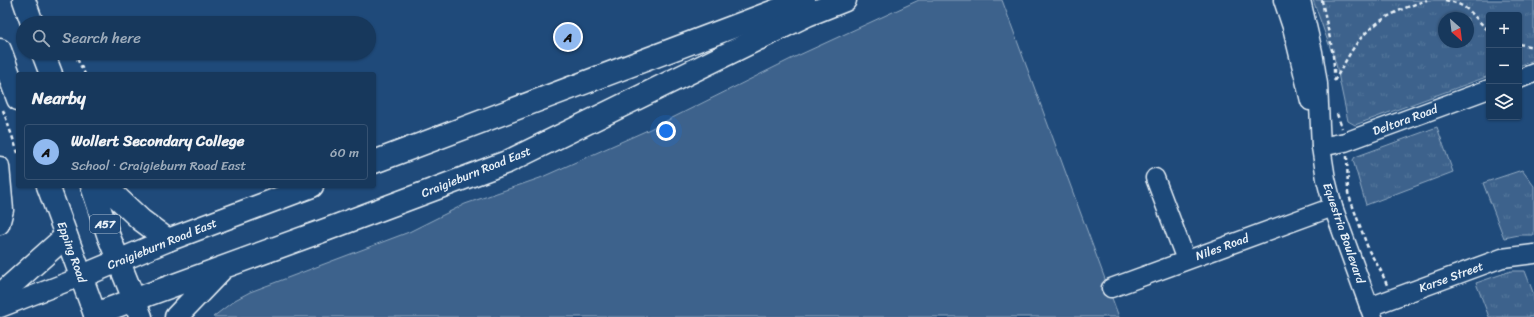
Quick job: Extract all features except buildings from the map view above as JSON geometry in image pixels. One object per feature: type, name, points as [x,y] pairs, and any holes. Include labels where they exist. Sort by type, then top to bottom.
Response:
[{"type":"main road","points":[[24,0],[30,16]]},
{"type":"main road","points":[[376,161],[804,0]]},
{"type":"main road","name":"Craigieburn Road East","points":[[92,316],[137,308],[223,267],[507,162],[807,15],[845,0]]},
{"type":"main road","points":[[0,50],[10,104]]},
{"type":"main road","points":[[46,60],[50,72]]},
{"type":"main road","name":"Epping Road","points":[[49,188],[92,316]]},
{"type":"main road","name":"A57","points":[[93,188],[118,261]]},
{"type":"main road","points":[[107,188],[141,220],[168,240]]},
{"type":"main road","name":"Craigieburn Road East","points":[[80,277],[168,240],[307,188]]},
{"type":"main road","points":[[0,295],[66,236]]},
{"type":"main road","points":[[118,261],[137,308]]},
{"type":"main road","points":[[176,317],[223,267]]},
{"type":"street","name":"Equestria Boulevard","points":[[1283,0],[1292,27],[1321,147]]},
{"type":"street","name":"Equestria Boulevard","points":[[1301,0],[1313,52],[1318,84],[1321,147],[1325,175],[1333,206],[1371,312]]},
{"type":"street","points":[[1522,78],[1534,73]]},
{"type":"street","name":"Deltora Road","points":[[1321,147],[1343,133],[1486,91]]},
{"type":"street","points":[[0,166],[4,210],[0,225]]},
{"type":"street","points":[[1155,178],[1186,260]]},
{"type":"street","name":"Niles Road","points":[[1111,288],[1333,206]]},
{"type":"street","name":"Karse Street","points":[[1371,312],[1392,298],[1502,258],[1534,254]]},
{"type":"street","points":[[0,308],[80,277]]},
{"type":"path","points":[[1334,82],[1356,44],[1365,33],[1379,21],[1394,12],[1427,0]]},
{"type":"path","points":[[1445,0],[1467,8],[1486,28]]},
{"type":"path","points":[[1522,45],[1534,47]]},
{"type":"path","points":[[78,60],[84,72]]},
{"type":"path","points":[[10,104],[16,141]]},
{"type":"path","points":[[1343,133],[1348,193],[1368,251],[1382,271],[1392,298]]},
{"type":"green space","points":[[919,0],[1002,0],[1119,317],[213,317],[235,300],[250,292],[409,232],[465,204],[540,178],[650,129],[797,56]]},
{"type":"green space","points":[[1313,0],[1534,0],[1534,60],[1522,65],[1522,12],[1486,12],[1486,77],[1355,125],[1348,121],[1336,64]]},
{"type":"green space","points":[[1437,127],[1453,172],[1366,205],[1353,160],[1355,157]]},
{"type":"green space","points":[[1522,170],[1534,186],[1534,235],[1519,235],[1504,238],[1483,183]]},
{"type":"green space","points":[[1511,271],[1525,271],[1534,295],[1534,317],[1489,317],[1476,283]]},
{"type":"place","name":"Wollert Secondary College","points":[[568,37]]}]
